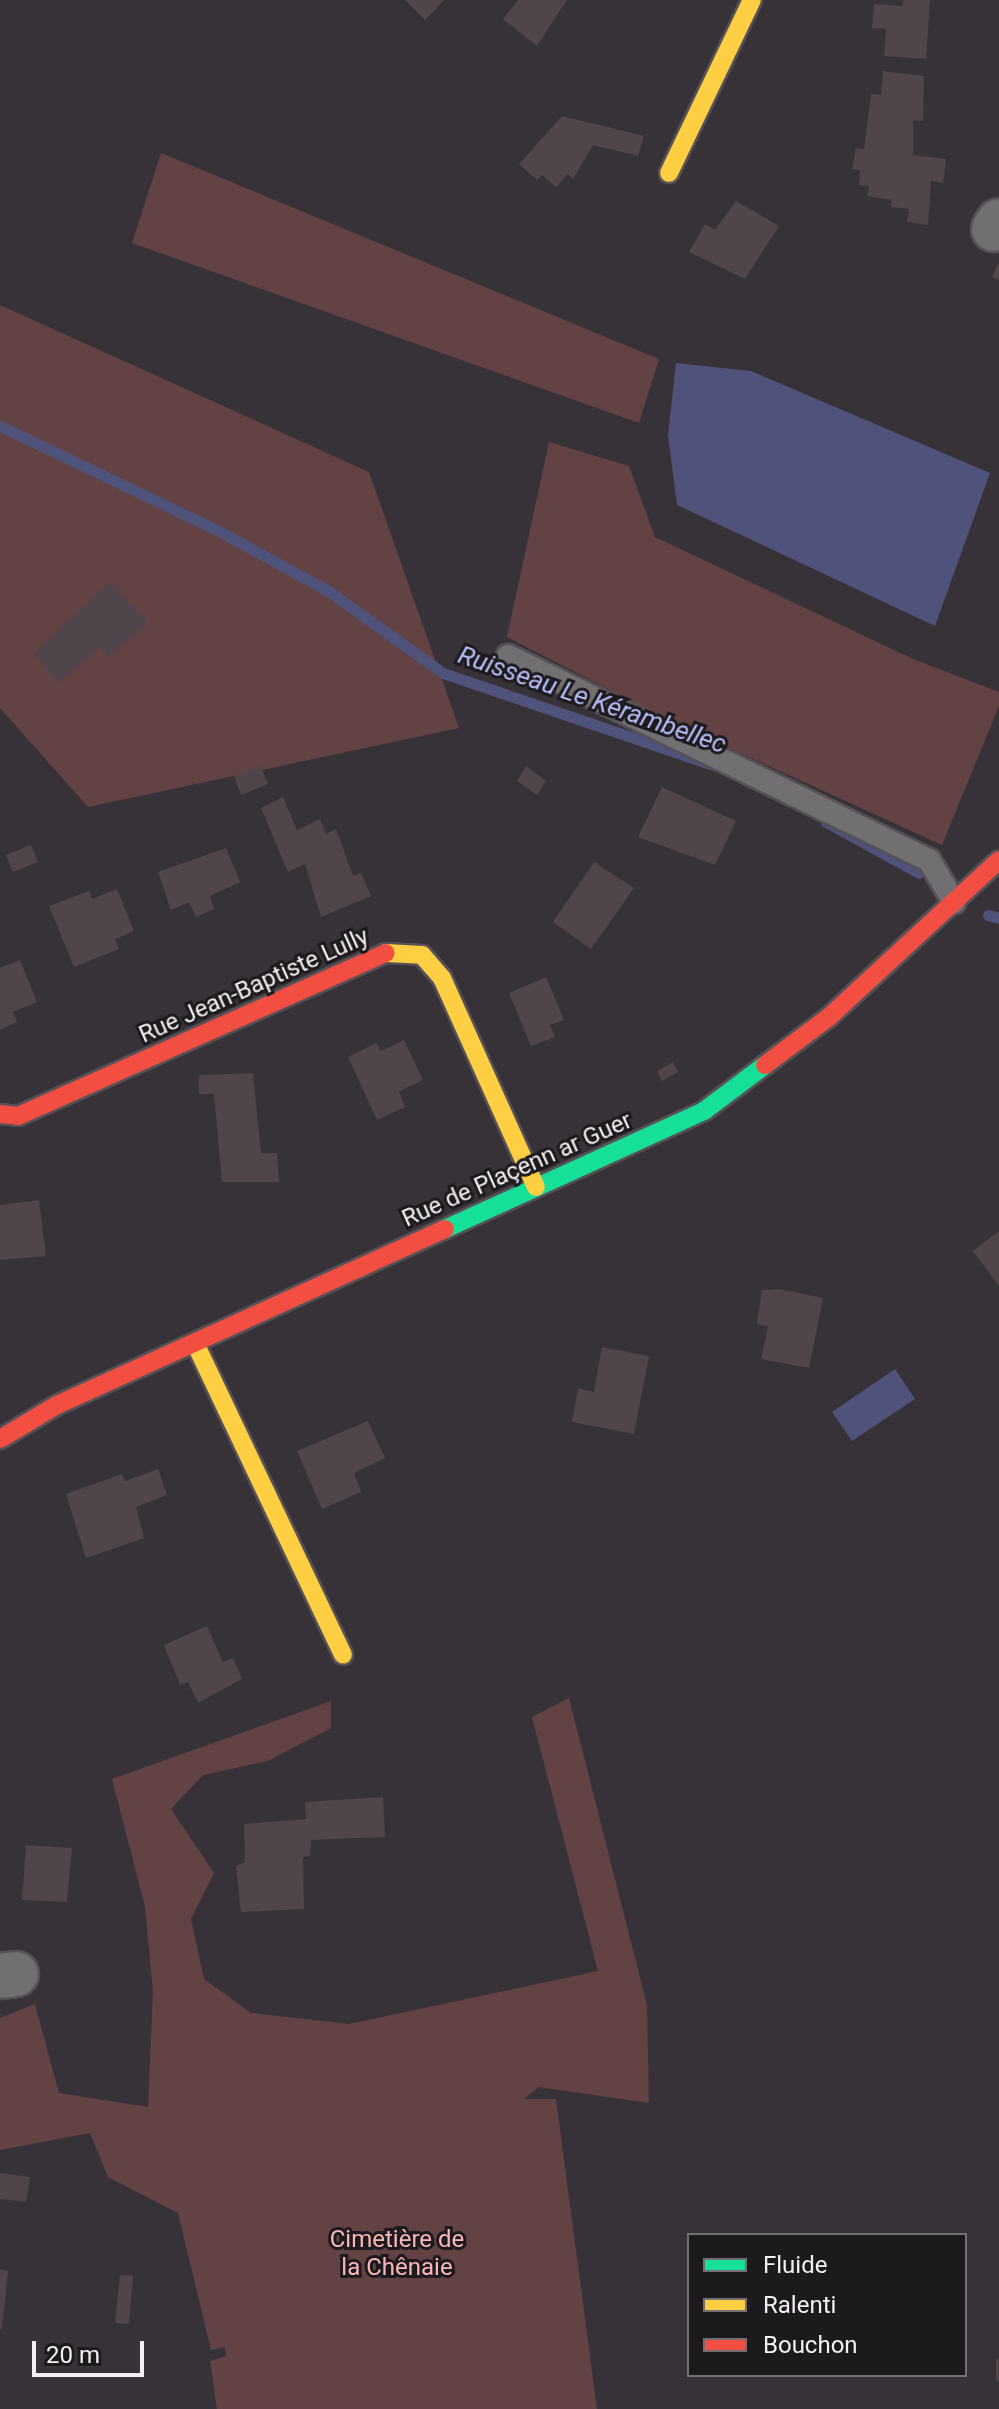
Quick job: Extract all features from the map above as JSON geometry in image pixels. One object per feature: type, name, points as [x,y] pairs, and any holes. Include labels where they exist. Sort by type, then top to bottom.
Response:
[{"type":"street","points":[[669,173],[752,0]]},
{"type":"street","name":"Rue de Plaçenn ar Guer","points":[[0,1439],[57,1405],[704,1111],[829,1017],[999,860]]},
{"type":"street","name":"Rue Jean-Baptiste Lully","points":[[0,1114],[18,1116],[392,951],[406,952],[422,955],[442,978],[536,1187]]},
{"type":"street","points":[[195,1343],[343,1655]]},
{"type":"lane","points":[[508,656],[929,860],[954,902]]},
{"type":"green space","points":[[161,153],[659,359],[639,423],[132,243]]},
{"type":"green space","points":[[0,305],[369,472],[459,728],[88,807],[0,708]]},
{"type":"green space","points":[[549,442],[629,466],[655,537],[913,659],[999,692],[999,706],[942,845],[674,723],[507,637]]},
{"type":"green space","name":"Cimetière de la Chênaie","points":[[569,1698],[647,2005],[649,2103],[539,2087],[524,2099],[556,2099],[597,2409],[217,2409],[210,2361],[226,2356],[225,2347],[211,2350],[178,2213],[108,2177],[90,2133],[0,2150],[0,2018],[35,2004],[59,2093],[148,2107],[153,1992],[145,1907],[112,1779],[331,1701],[331,1728],[268,1761],[203,1775],[171,1809],[214,1873],[191,1919],[204,1979],[251,2013],[349,2024],[598,1971],[532,1717]]},
{"type":"water","points":[[676,363],[751,371],[990,473],[935,626],[677,505],[668,435]]},
{"type":"water","points":[[895,1369],[915,1399],[852,1441],[832,1412]]},
{"type":"building","points":[[405,0],[444,0],[425,20]]},
{"type":"building","points":[[518,0],[567,0],[537,46],[503,19]]},
{"type":"building","points":[[903,0],[930,0],[926,59],[884,56],[886,29],[872,28],[874,4],[903,6]]},
{"type":"building","points":[[883,71],[924,76],[923,121],[913,120],[913,155],[946,159],[943,183],[931,181],[928,225],[907,222],[909,209],[891,207],[892,200],[867,196],[869,186],[859,185],[860,170],[852,169],[856,148],[864,149],[871,94],[881,95]]},
{"type":"building","points":[[562,116],[644,136],[638,156],[593,145],[573,179],[568,174],[556,187],[542,175],[537,180],[519,164]]},
{"type":"building","points":[[736,201],[779,226],[745,279],[689,252],[705,224],[715,230]]},
{"type":"building","points":[[999,262],[999,280],[992,277]]},
{"type":"building","points":[[110,582],[147,622],[109,657],[100,646],[59,683],[33,654]]},
{"type":"building","points":[[261,766],[268,784],[241,795],[234,776]]},
{"type":"building","points":[[526,766],[546,781],[537,795],[517,781]]},
{"type":"building","points":[[662,787],[736,821],[715,865],[638,837]]},
{"type":"building","points":[[283,797],[297,830],[320,819],[326,834],[336,829],[353,876],[361,873],[371,896],[321,917],[305,864],[288,872],[261,808]]},
{"type":"building","points":[[31,845],[38,862],[13,872],[6,855]]},
{"type":"building","points":[[226,848],[240,882],[210,896],[214,909],[196,917],[189,902],[171,910],[158,872]]},
{"type":"building","points":[[594,862],[634,888],[591,949],[553,922]]},
{"type":"building","points":[[117,889],[134,931],[115,939],[119,949],[74,967],[49,906],[89,891],[92,899]]},
{"type":"building","points":[[20,960],[37,1002],[13,1012],[17,1022],[0,1030],[0,968]]},
{"type":"building","points":[[546,977],[564,1020],[550,1025],[555,1037],[531,1046],[509,993]]},
{"type":"building","points":[[404,1040],[423,1080],[399,1091],[405,1107],[377,1120],[348,1057],[376,1043],[381,1051]]},
{"type":"building","points":[[673,1062],[678,1072],[662,1081],[657,1071]]},
{"type":"building","points":[[253,1073],[261,1153],[277,1153],[279,1182],[222,1182],[214,1094],[199,1094],[199,1075]]},
{"type":"building","points":[[39,1200],[46,1256],[0,1260],[0,1205]]},
{"type":"building","points":[[999,1231],[999,1286],[973,1251]]},
{"type":"building","points":[[779,1289],[823,1298],[809,1368],[761,1359],[768,1327],[757,1324],[762,1290]]},
{"type":"building","points":[[602,1347],[649,1356],[634,1434],[572,1422],[578,1388],[594,1392]]},
{"type":"building","points":[[368,1421],[385,1458],[354,1473],[361,1492],[322,1509],[297,1451]]},
{"type":"building","points":[[158,1469],[167,1495],[136,1507],[144,1538],[86,1558],[66,1494],[122,1474],[125,1481]]},
{"type":"building","points":[[207,1626],[223,1662],[233,1658],[242,1679],[198,1703],[188,1682],[180,1685],[164,1645]]},
{"type":"building","points":[[383,1797],[385,1837],[311,1840],[310,1856],[303,1857],[304,1909],[241,1912],[236,1866],[245,1862],[244,1824],[306,1819],[305,1802]]},
{"type":"building","points":[[26,1845],[72,1848],[67,1902],[22,1900]]},
{"type":"building","points":[[0,2173],[30,2177],[26,2202],[0,2199]]},
{"type":"building","points":[[0,2269],[8,2271],[2,2329],[0,2329]]},
{"type":"building","points":[[120,2275],[133,2276],[129,2324],[115,2323]]},
{"type":"building","points":[[996,2359],[999,2359],[999,2381],[996,2381]]},
{"type":"waterway","name":"Ruisseau Le Kérambellec","points":[[0,426],[219,531],[330,592],[443,673],[711,764]]},
{"type":"waterway","name":"Ruisseau Le Kérambellec","points":[[826,822],[919,873]]},
{"type":"waterway","name":"Ruisseau Le Kérambellec","points":[[988,915],[999,918]]},
{"type":"traffic: fast","points":[[445,1229],[704,1111],[765,1065]]},
{"type":"traffic: slow","points":[[669,173],[752,0]]},
{"type":"traffic: slow","points":[[386,953],[422,955],[442,978],[536,1187]]},
{"type":"traffic: slow","points":[[195,1343],[343,1655]]},
{"type":"traffic: jam","points":[[765,1065],[829,1017],[999,860]]},
{"type":"traffic: jam","points":[[0,1114],[18,1116],[386,953]]},
{"type":"traffic: jam","points":[[0,1439],[57,1405],[445,1229]]}]
